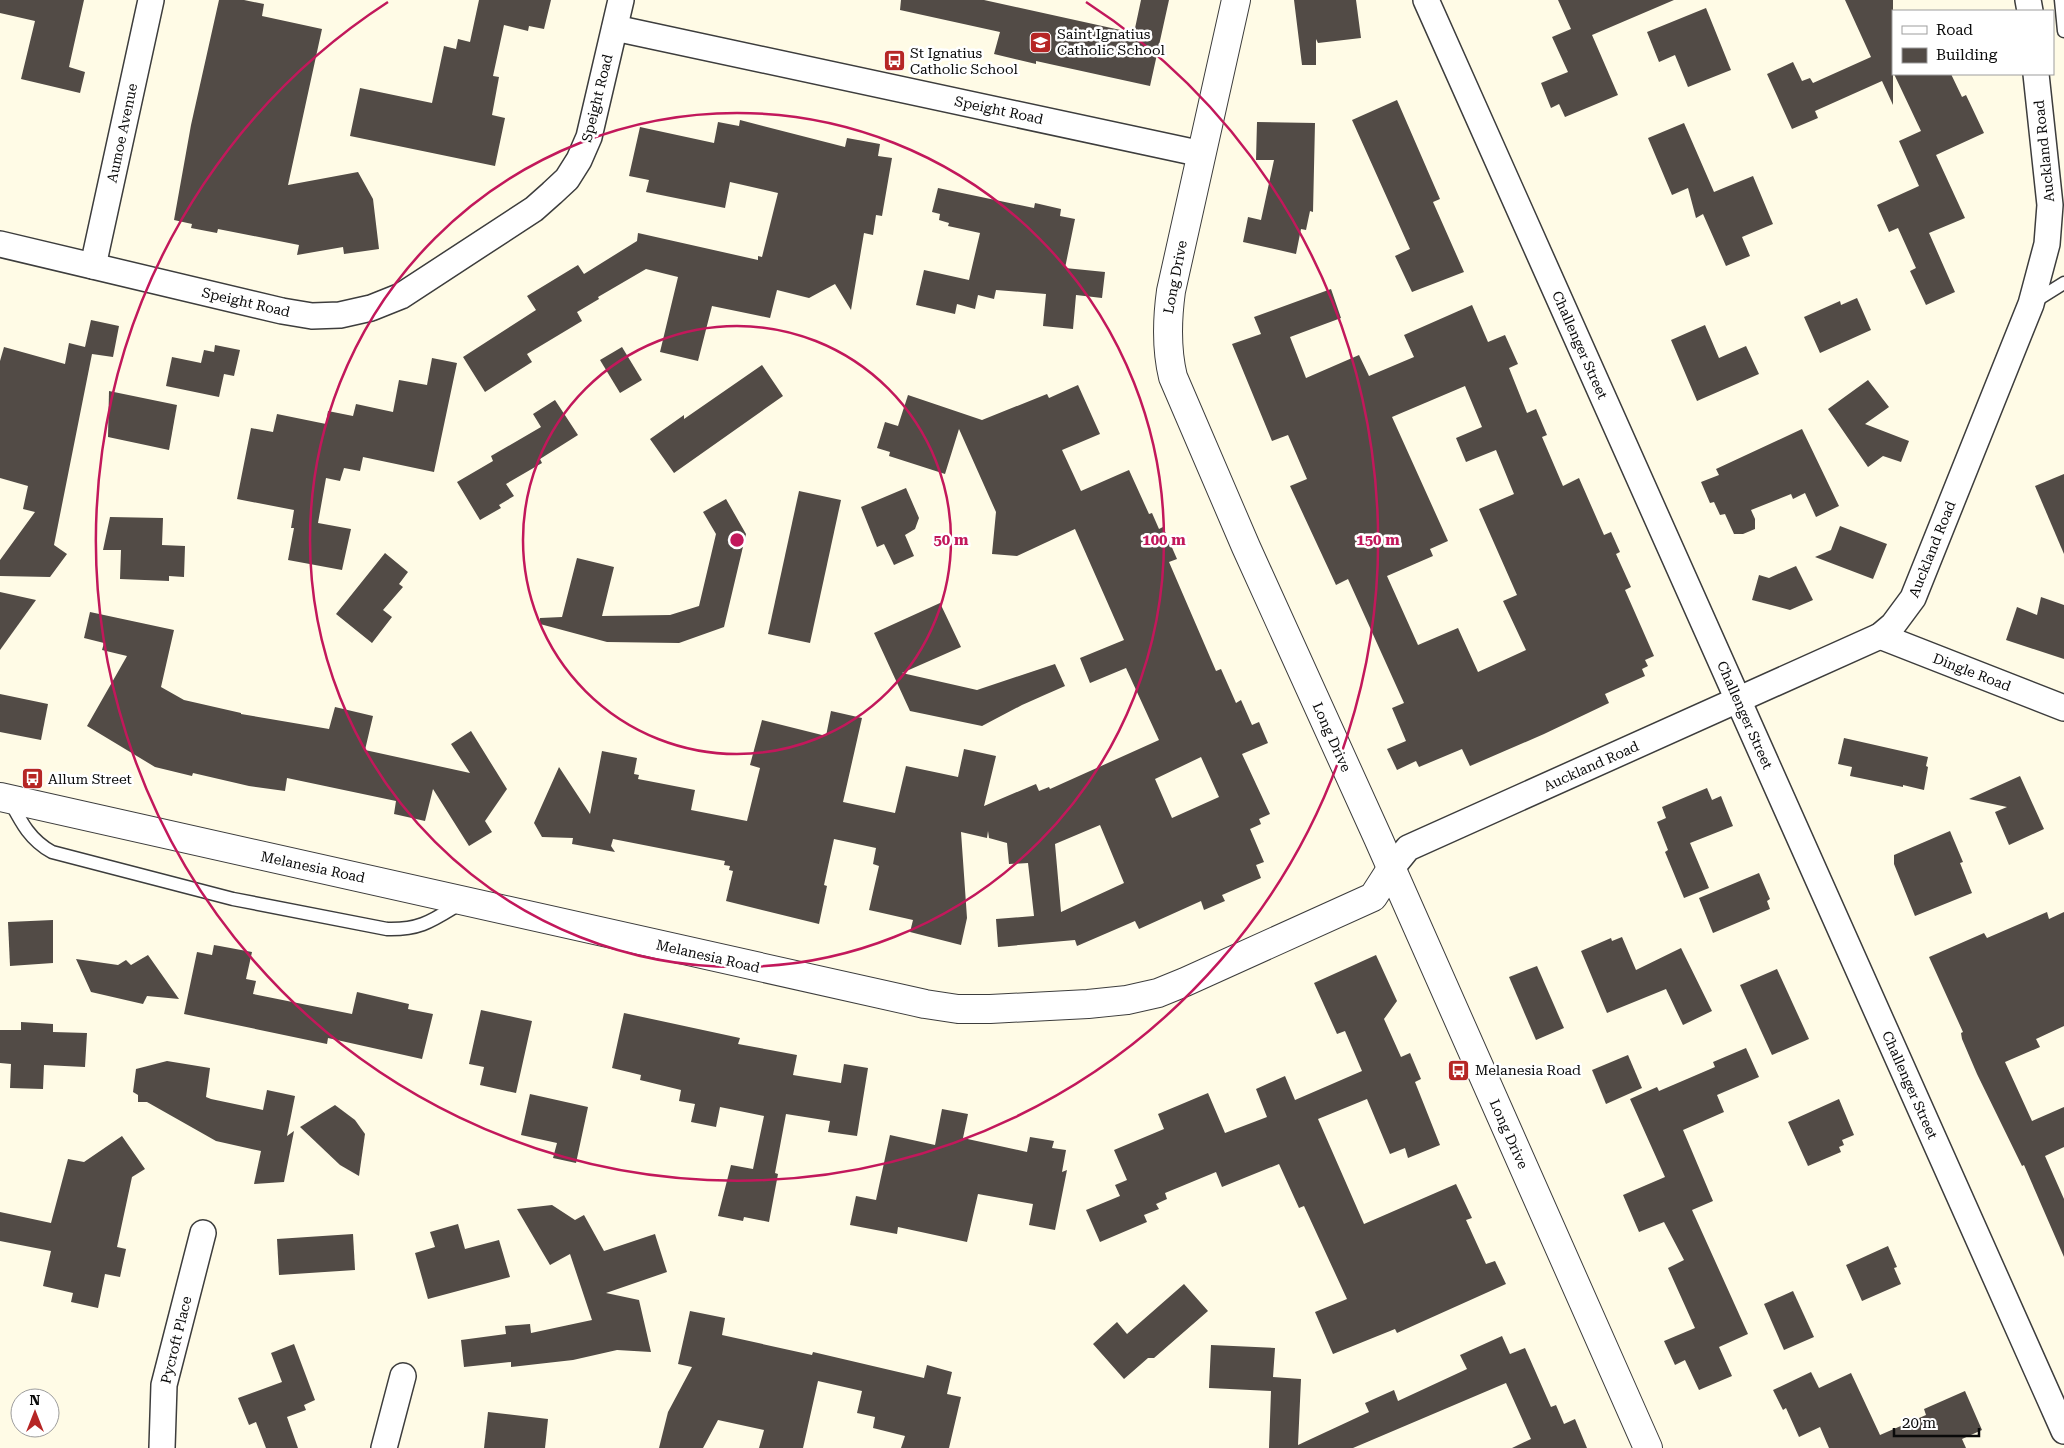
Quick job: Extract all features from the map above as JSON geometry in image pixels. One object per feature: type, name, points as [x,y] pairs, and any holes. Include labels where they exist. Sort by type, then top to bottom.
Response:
[{"type":"street","name":"Aumoe Avenue","points":[[93,266],[152,0]]},
{"type":"street","points":[[614,28],[621,0]]},
{"type":"street","name":"Long Drive","points":[[1236,0],[1171,291],[1167,319],[1167,340],[1171,369],[1246,547],[1648,1448]]},
{"type":"street","name":"Challenger Street","points":[[1426,0],[2064,1431]]},
{"type":"street","name":"Speight Road","points":[[0,244],[282,312],[312,316],[340,315],[371,308],[401,296],[534,209],[567,179],[579,160],[589,137],[614,28],[1202,154]]},
{"type":"street","name":"Auckland Road","points":[[1391,869],[1408,848],[1880,636],[1893,625],[1913,598],[2031,304],[2047,244],[2050,205],[2036,75]]},
{"type":"street","name":"Dingle Road","points":[[1880,636],[2064,708]]},
{"type":"street","name":"Melanesia Road","points":[[5,799],[465,900],[885,997],[958,1009],[990,1009],[1117,1001],[1158,992],[1186,982],[1373,897],[1391,869]]},
{"type":"street","name":"Pycroft Place","points":[[162,1448],[164,1385],[203,1233]]},
{"type":"street","points":[[384,1448],[403,1376]]},
{"type":"lane","points":[[2061,0],[2064,31]]},
{"type":"lane","points":[[2031,304],[2064,283]]},
{"type":"lane","points":[[5,799],[32,838],[52,852],[258,905],[402,929],[419,927],[434,920],[465,900]]},
{"type":"building","points":[[0,0],[84,0],[69,67],[85,72],[80,93],[21,79],[35,21],[0,13]]},
{"type":"building","points":[[219,0],[244,0],[264,4],[262,16],[322,29],[288,185],[358,172],[373,199],[379,249],[344,254],[343,247],[297,255],[299,245],[218,229],[217,233],[191,228],[192,224],[174,220],[191,125]]},
{"type":"building","points":[[479,0],[551,0],[544,29],[529,26],[528,31],[504,25],[493,76],[499,77],[492,115],[505,118],[495,166],[350,136],[360,88],[432,103],[444,46],[456,49],[458,39],[470,42]]},
{"type":"building","points":[[901,0],[984,0],[1134,33],[1141,0],[1169,0],[1150,86],[1036,61],[1036,64],[994,54],[1000,32],[900,10]]},
{"type":"building","points":[[1294,0],[1356,0],[1361,38],[1318,43],[1316,39],[1316,65],[1302,65]]},
{"type":"building","points":[[1558,0],[1674,0],[1592,35],[1618,95],[1565,117],[1559,104],[1551,108],[1541,83],[1568,72],[1552,37],[1571,29]]},
{"type":"building","points":[[1845,0],[1893,0],[1893,105],[1882,81],[1815,111],[1818,118],[1792,129],[1767,74],[1793,62],[1802,81],[1810,78],[1813,83],[1871,57]]},
{"type":"building","points":[[1706,8],[1731,70],[1688,87],[1675,55],[1659,62],[1647,32]]},
{"type":"building","points":[[1894,75],[1951,75],[1962,97],[1966,95],[1984,133],[1936,155],[1965,218],[1929,233],[1955,292],[1926,305],[1910,271],[1916,268],[1898,228],[1889,232],[1877,205],[1919,186],[1899,141],[1921,131]]},
{"type":"building","points":[[1397,100],[1440,199],[1433,202],[1464,272],[1412,292],[1395,256],[1410,249],[1352,120]]},
{"type":"building","points":[[740,120],[845,147],[847,138],[880,144],[878,156],[892,158],[882,216],[876,215],[873,235],[864,233],[851,310],[835,284],[809,298],[777,290],[770,318],[712,306],[698,361],[660,352],[678,277],[646,269],[598,297],[599,299],[577,312],[582,321],[527,354],[532,362],[485,392],[463,357],[536,310],[527,296],[578,265],[584,274],[637,241],[638,233],[758,260],[758,256],[762,257],[778,193],[730,182],[725,208],[646,192],[649,180],[629,176],[640,127],[714,143],[718,122],[739,126]]},
{"type":"building","points":[[1257,122],[1315,123],[1313,212],[1310,211],[1306,230],[1301,229],[1296,254],[1243,242],[1248,217],[1261,220],[1274,160],[1256,160]]},
{"type":"building","points":[[1684,123],[1714,192],[1753,176],[1773,224],[1742,237],[1750,256],[1726,266],[1703,214],[1696,218],[1688,188],[1672,195],[1648,138]]},
{"type":"building","points":[[938,188],[1034,208],[1035,203],[1061,209],[1060,216],[1075,219],[1065,268],[1105,272],[1102,298],[1076,295],[1073,329],[1043,326],[1046,294],[996,290],[994,299],[978,295],[975,309],[957,304],[955,314],[916,305],[924,270],[969,280],[980,233],[948,226],[949,223],[939,220],[940,214],[932,212]]},
{"type":"building","points":[[1331,289],[1341,318],[1290,337],[1306,378],[1359,355],[1369,376],[1414,357],[1404,335],[1472,305],[1488,342],[1505,335],[1518,364],[1509,368],[1527,413],[1536,409],[1547,435],[1542,437],[1563,486],[1579,478],[1604,535],[1611,532],[1620,552],[1616,554],[1631,587],[1625,590],[1654,656],[1645,660],[1648,666],[1642,669],[1645,676],[1605,694],[1609,703],[1470,766],[1462,749],[1419,767],[1416,761],[1397,770],[1387,749],[1406,741],[1392,708],[1404,703],[1348,579],[1336,585],[1290,486],[1307,479],[1288,435],[1272,441],[1232,344],[1261,334],[1254,317]],"holes":[[[1465,386],[1482,427],[1456,438],[1466,462],[1496,450],[1514,494],[1479,509],[1517,595],[1503,601],[1526,650],[1478,672],[1458,628],[1418,645],[1387,576],[1433,556],[1430,549],[1448,541],[1392,417]]]},
{"type":"building","points":[[1857,298],[1871,330],[1820,353],[1804,317],[1840,301],[1841,305]]},
{"type":"building","points":[[91,320],[119,326],[113,357],[92,354],[54,545],[67,554],[50,577],[0,576],[0,560],[35,512],[23,509],[28,486],[0,478],[0,361],[4,347],[65,364],[69,343],[85,347]]},
{"type":"building","points":[[1705,325],[1719,358],[1746,346],[1759,374],[1697,401],[1671,340]]},
{"type":"building","points":[[215,345],[240,350],[234,376],[224,374],[219,397],[166,386],[172,357],[201,363],[204,350],[214,352]]},
{"type":"building","points":[[622,347],[642,380],[620,393],[600,360]]},
{"type":"building","points":[[432,358],[457,363],[434,472],[363,457],[360,471],[344,468],[340,481],[326,478],[318,523],[351,529],[342,570],[288,560],[294,528],[291,528],[294,510],[237,499],[251,428],[273,432],[277,414],[326,424],[328,411],[353,416],[356,404],[393,412],[399,380],[427,385]]},
{"type":"building","points":[[762,365],[783,396],[674,473],[650,439],[684,415],[684,419]]},
{"type":"building","points":[[1868,380],[1889,407],[1865,424],[1909,441],[1901,462],[1883,456],[1868,467],[1828,409]]},
{"type":"building","points":[[1078,385],[1100,434],[1062,450],[1081,491],[1129,470],[1149,514],[1152,513],[1159,529],[1163,527],[1177,559],[1169,562],[1216,671],[1221,669],[1236,703],[1241,700],[1252,725],[1259,722],[1268,743],[1242,754],[1270,814],[1259,819],[1261,824],[1250,829],[1264,862],[1256,865],[1261,878],[1222,895],[1225,901],[1204,910],[1201,901],[1139,929],[1135,921],[1077,946],[1075,940],[998,947],[996,919],[1034,916],[1028,863],[1009,864],[1007,843],[989,838],[988,831],[987,838],[961,832],[967,918],[961,945],[910,932],[913,920],[869,910],[879,866],[873,864],[876,848],[834,839],[824,885],[827,886],[819,924],[726,901],[733,871],[729,870],[730,866],[724,865],[725,861],[613,839],[611,846],[615,852],[572,844],[573,838],[542,837],[534,823],[559,767],[590,814],[602,751],[637,758],[634,774],[639,775],[638,779],[695,790],[691,810],[747,821],[760,768],[750,765],[762,720],[826,736],[831,711],[862,718],[843,802],[895,813],[906,766],[958,777],[964,749],[996,756],[984,806],[1036,784],[1039,791],[1049,787],[1050,789],[1159,740],[1126,668],[1090,683],[1080,658],[1124,640],[1075,529],[1017,556],[992,554],[996,512],[959,429],[945,474],[889,456],[890,452],[877,448],[885,422],[898,426],[908,395],[982,420],[1047,394],[1049,398]],"holes":[[[1201,757],[1219,797],[1172,818],[1155,779]],[[1100,825],[1124,883],[1061,912],[1055,844]]]},
{"type":"building","points":[[109,391],[177,405],[169,450],[108,437]]},
{"type":"building","points":[[555,400],[578,435],[540,459],[542,463],[506,484],[514,496],[499,505],[501,508],[480,520],[457,482],[493,461],[491,456],[541,427],[533,414]]},
{"type":"building","points":[[1802,429],[1839,506],[1816,517],[1805,493],[1793,499],[1791,494],[1751,510],[1755,519],[1755,529],[1743,534],[1734,534],[1725,514],[1720,515],[1714,502],[1710,503],[1701,482],[1719,475],[1716,469]]},
{"type":"building","points":[[2064,474],[2064,554],[2035,486]]},
{"type":"building","points":[[906,488],[919,518],[915,529],[905,535],[914,556],[894,565],[884,544],[877,547],[861,507]]},
{"type":"building","points":[[799,491],[841,500],[810,643],[768,634]]},
{"type":"building","points":[[726,499],[746,534],[724,627],[679,643],[607,642],[540,624],[540,618],[562,617],[577,558],[614,567],[602,616],[670,615],[699,606],[716,534],[703,512]]},
{"type":"building","points":[[110,517],[163,518],[162,545],[185,546],[184,577],[169,576],[169,581],[120,579],[121,550],[103,550]]},
{"type":"building","points":[[1840,526],[1887,544],[1873,579],[1815,557],[1831,550]]},
{"type":"building","points":[[385,553],[408,572],[399,584],[403,587],[383,610],[392,617],[372,643],[336,614]]},
{"type":"building","points":[[1796,566],[1813,600],[1790,610],[1752,600],[1759,575],[1769,578]]},
{"type":"building","points":[[0,592],[36,600],[0,650]]},
{"type":"building","points":[[2041,597],[2064,605],[2064,659],[2006,640],[2017,607],[2037,615]]},
{"type":"building","points":[[940,603],[961,647],[902,673],[977,690],[1055,664],[1065,686],[1022,705],[982,726],[910,711],[874,633]]},
{"type":"building","points":[[90,612],[174,630],[161,687],[184,700],[241,714],[329,729],[335,707],[373,716],[365,750],[470,773],[451,744],[471,731],[507,789],[485,821],[492,832],[469,846],[433,789],[425,821],[394,814],[396,801],[287,778],[285,791],[249,786],[193,773],[192,776],[155,767],[87,726],[127,656],[102,650],[104,643],[84,638]]},
{"type":"building","points":[[0,694],[48,704],[41,740],[0,732]]},
{"type":"building","points":[[1844,738],[1928,757],[1924,790],[1850,776],[1852,767],[1838,764]]},
{"type":"building","points":[[2020,776],[2044,829],[2009,845],[1995,812],[2007,807],[1969,799]]},
{"type":"building","points":[[1707,788],[1712,800],[1721,796],[1733,826],[1690,843],[1709,888],[1684,898],[1665,852],[1668,850],[1657,822],[1666,818],[1662,807]]},
{"type":"building","points":[[1950,831],[1963,862],[1960,863],[1972,893],[1915,916],[1894,864],[1894,855]]},
{"type":"building","points":[[1759,873],[1770,899],[1767,901],[1770,909],[1713,933],[1699,898]]},
{"type":"building","points":[[2047,912],[2049,919],[2064,912],[2064,1026],[2036,1039],[2040,1047],[2005,1062],[2032,1121],[2064,1107],[2064,1147],[2045,1156],[2064,1199],[2064,1257],[2024,1165],[2022,1166],[1977,1074],[1962,1039],[1961,1033],[1963,1032],[1929,957],[1984,933],[1987,938]]},
{"type":"building","points":[[53,920],[53,963],[10,966],[8,922]]},
{"type":"building","points":[[1622,937],[1636,970],[1681,948],[1712,1011],[1683,1025],[1666,989],[1607,1013],[1581,951],[1611,938],[1612,941]]},
{"type":"building","points":[[214,945],[252,952],[246,979],[256,981],[253,994],[352,1014],[357,992],[409,1004],[408,1009],[433,1014],[422,1059],[328,1038],[327,1044],[184,1014],[197,952],[212,955]]},
{"type":"building","points":[[148,955],[179,999],[147,996],[143,1004],[91,992],[76,959],[118,965],[126,960],[131,965]]},
{"type":"building","points":[[1376,955],[1397,1001],[1384,1019],[1401,1057],[1410,1053],[1421,1079],[1415,1082],[1440,1145],[1408,1158],[1405,1148],[1390,1154],[1367,1099],[1318,1119],[1364,1224],[1456,1184],[1472,1218],[1466,1220],[1486,1264],[1495,1261],[1506,1284],[1397,1333],[1395,1329],[1333,1354],[1315,1312],[1347,1299],[1304,1206],[1299,1208],[1279,1164],[1222,1187],[1216,1172],[1165,1193],[1167,1199],[1156,1204],[1159,1209],[1144,1215],[1147,1222],[1100,1242],[1086,1210],[1120,1196],[1115,1185],[1127,1180],[1114,1150],[1164,1129],[1158,1114],[1208,1093],[1225,1133],[1267,1117],[1256,1089],[1285,1076],[1295,1100],[1362,1071],[1345,1031],[1337,1034],[1314,983]]},
{"type":"building","points":[[1537,966],[1564,1028],[1536,1040],[1509,977]]},
{"type":"building","points":[[1777,969],[1809,1039],[1772,1055],[1740,985]]},
{"type":"building","points":[[481,1010],[532,1021],[516,1093],[480,1085],[484,1067],[469,1064]]},
{"type":"building","points":[[624,1013],[740,1038],[738,1044],[797,1055],[793,1075],[841,1083],[844,1064],[868,1068],[857,1136],[828,1132],[830,1121],[786,1114],[775,1173],[778,1174],[769,1222],[744,1217],[743,1221],[718,1216],[731,1165],[753,1169],[764,1116],[720,1107],[716,1127],[691,1122],[695,1104],[679,1101],[681,1090],[640,1080],[641,1075],[612,1068]]},
{"type":"building","points":[[21,1022],[53,1024],[53,1032],[87,1033],[85,1067],[44,1065],[43,1089],[10,1088],[11,1064],[0,1063],[0,1030],[21,1030]]},
{"type":"building","points":[[1746,1048],[1759,1077],[1717,1095],[1724,1112],[1683,1130],[1713,1201],[1692,1210],[1748,1334],[1719,1347],[1732,1376],[1699,1390],[1685,1360],[1675,1365],[1664,1341],[1695,1328],[1668,1268],[1684,1260],[1664,1222],[1639,1232],[1623,1195],[1665,1177],[1630,1099],[1657,1087],[1659,1091],[1715,1067],[1713,1062]]},
{"type":"building","points":[[1628,1055],[1642,1088],[1606,1104],[1592,1070]]},
{"type":"building","points":[[167,1061],[210,1068],[206,1097],[211,1099],[263,1110],[267,1090],[295,1096],[287,1136],[294,1131],[284,1182],[254,1184],[261,1151],[216,1141],[147,1102],[138,1102],[138,1095],[133,1092],[136,1069]]},
{"type":"building","points":[[530,1094],[588,1107],[576,1163],[553,1158],[557,1143],[521,1135]]},
{"type":"building","points":[[1839,1099],[1854,1135],[1842,1140],[1844,1145],[1839,1147],[1841,1152],[1808,1166],[1788,1122]]},
{"type":"building","points":[[335,1105],[355,1120],[365,1134],[359,1176],[340,1165],[300,1127]]},
{"type":"building","points":[[942,1109],[968,1114],[963,1138],[1027,1152],[1030,1137],[1054,1141],[1052,1148],[1066,1150],[1062,1172],[1067,1170],[1055,1230],[1029,1225],[1033,1204],[978,1194],[967,1242],[898,1227],[897,1234],[850,1225],[856,1196],[876,1200],[890,1135],[935,1145]]},
{"type":"building","points":[[122,1136],[145,1169],[132,1177],[117,1247],[126,1249],[120,1277],[105,1274],[98,1308],[71,1302],[73,1293],[43,1286],[51,1251],[0,1241],[0,1212],[51,1223],[68,1159],[84,1162]]},
{"type":"building","points":[[552,1205],[575,1220],[584,1215],[604,1251],[655,1234],[667,1272],[606,1293],[639,1300],[651,1352],[617,1350],[573,1360],[511,1367],[511,1362],[464,1367],[461,1340],[506,1334],[505,1326],[530,1324],[531,1333],[592,1320],[570,1254],[550,1265],[517,1209]]},
{"type":"building","points":[[458,1224],[465,1249],[499,1240],[510,1277],[428,1299],[415,1253],[435,1247],[430,1232]]},
{"type":"building","points":[[353,1234],[355,1270],[279,1275],[277,1239]]},
{"type":"building","points":[[1888,1246],[1897,1267],[1894,1268],[1901,1284],[1862,1301],[1846,1265]]},
{"type":"building","points":[[1184,1284],[1208,1311],[1154,1358],[1148,1358],[1124,1379],[1093,1344],[1117,1322],[1127,1334]]},
{"type":"building","points":[[1793,1291],[1814,1337],[1784,1350],[1764,1304]]},
{"type":"building","points":[[690,1311],[725,1318],[722,1335],[812,1355],[813,1352],[924,1378],[927,1365],[952,1372],[947,1394],[961,1397],[949,1448],[901,1448],[905,1436],[873,1428],[875,1417],[857,1413],[862,1391],[818,1381],[803,1448],[759,1448],[764,1430],[718,1420],[703,1448],[659,1448],[668,1412],[692,1367],[678,1364]]},
{"type":"building","points":[[1502,1336],[1510,1354],[1525,1348],[1551,1407],[1556,1405],[1564,1424],[1575,1419],[1587,1448],[1512,1448],[1531,1439],[1506,1383],[1353,1448],[1269,1448],[1271,1391],[1209,1388],[1211,1345],[1275,1348],[1273,1377],[1301,1379],[1298,1445],[1369,1412],[1365,1403],[1394,1390],[1398,1401],[1467,1369],[1460,1355]]},
{"type":"building","points":[[294,1344],[315,1400],[304,1405],[306,1410],[287,1417],[298,1448],[266,1448],[256,1422],[249,1425],[238,1398],[282,1382],[271,1353]]},
{"type":"building","points":[[1811,1372],[1819,1388],[1851,1373],[1880,1435],[1926,1415],[1924,1409],[1965,1391],[1982,1430],[1962,1439],[1966,1448],[1829,1448],[1820,1427],[1799,1437],[1786,1408],[1783,1410],[1773,1390]]},
{"type":"building","points":[[488,1412],[548,1419],[545,1448],[484,1448]]},
{"type":"place","name":"Saint Ignatius Catholic School","points":[[1041,42]]},
{"type":"place","name":"St Ignatius Catholic School","points":[[894,61]]},
{"type":"place","name":"Allum Street","points":[[32,779]]},
{"type":"place","name":"Melanesia Road","points":[[1459,1070]]}]
